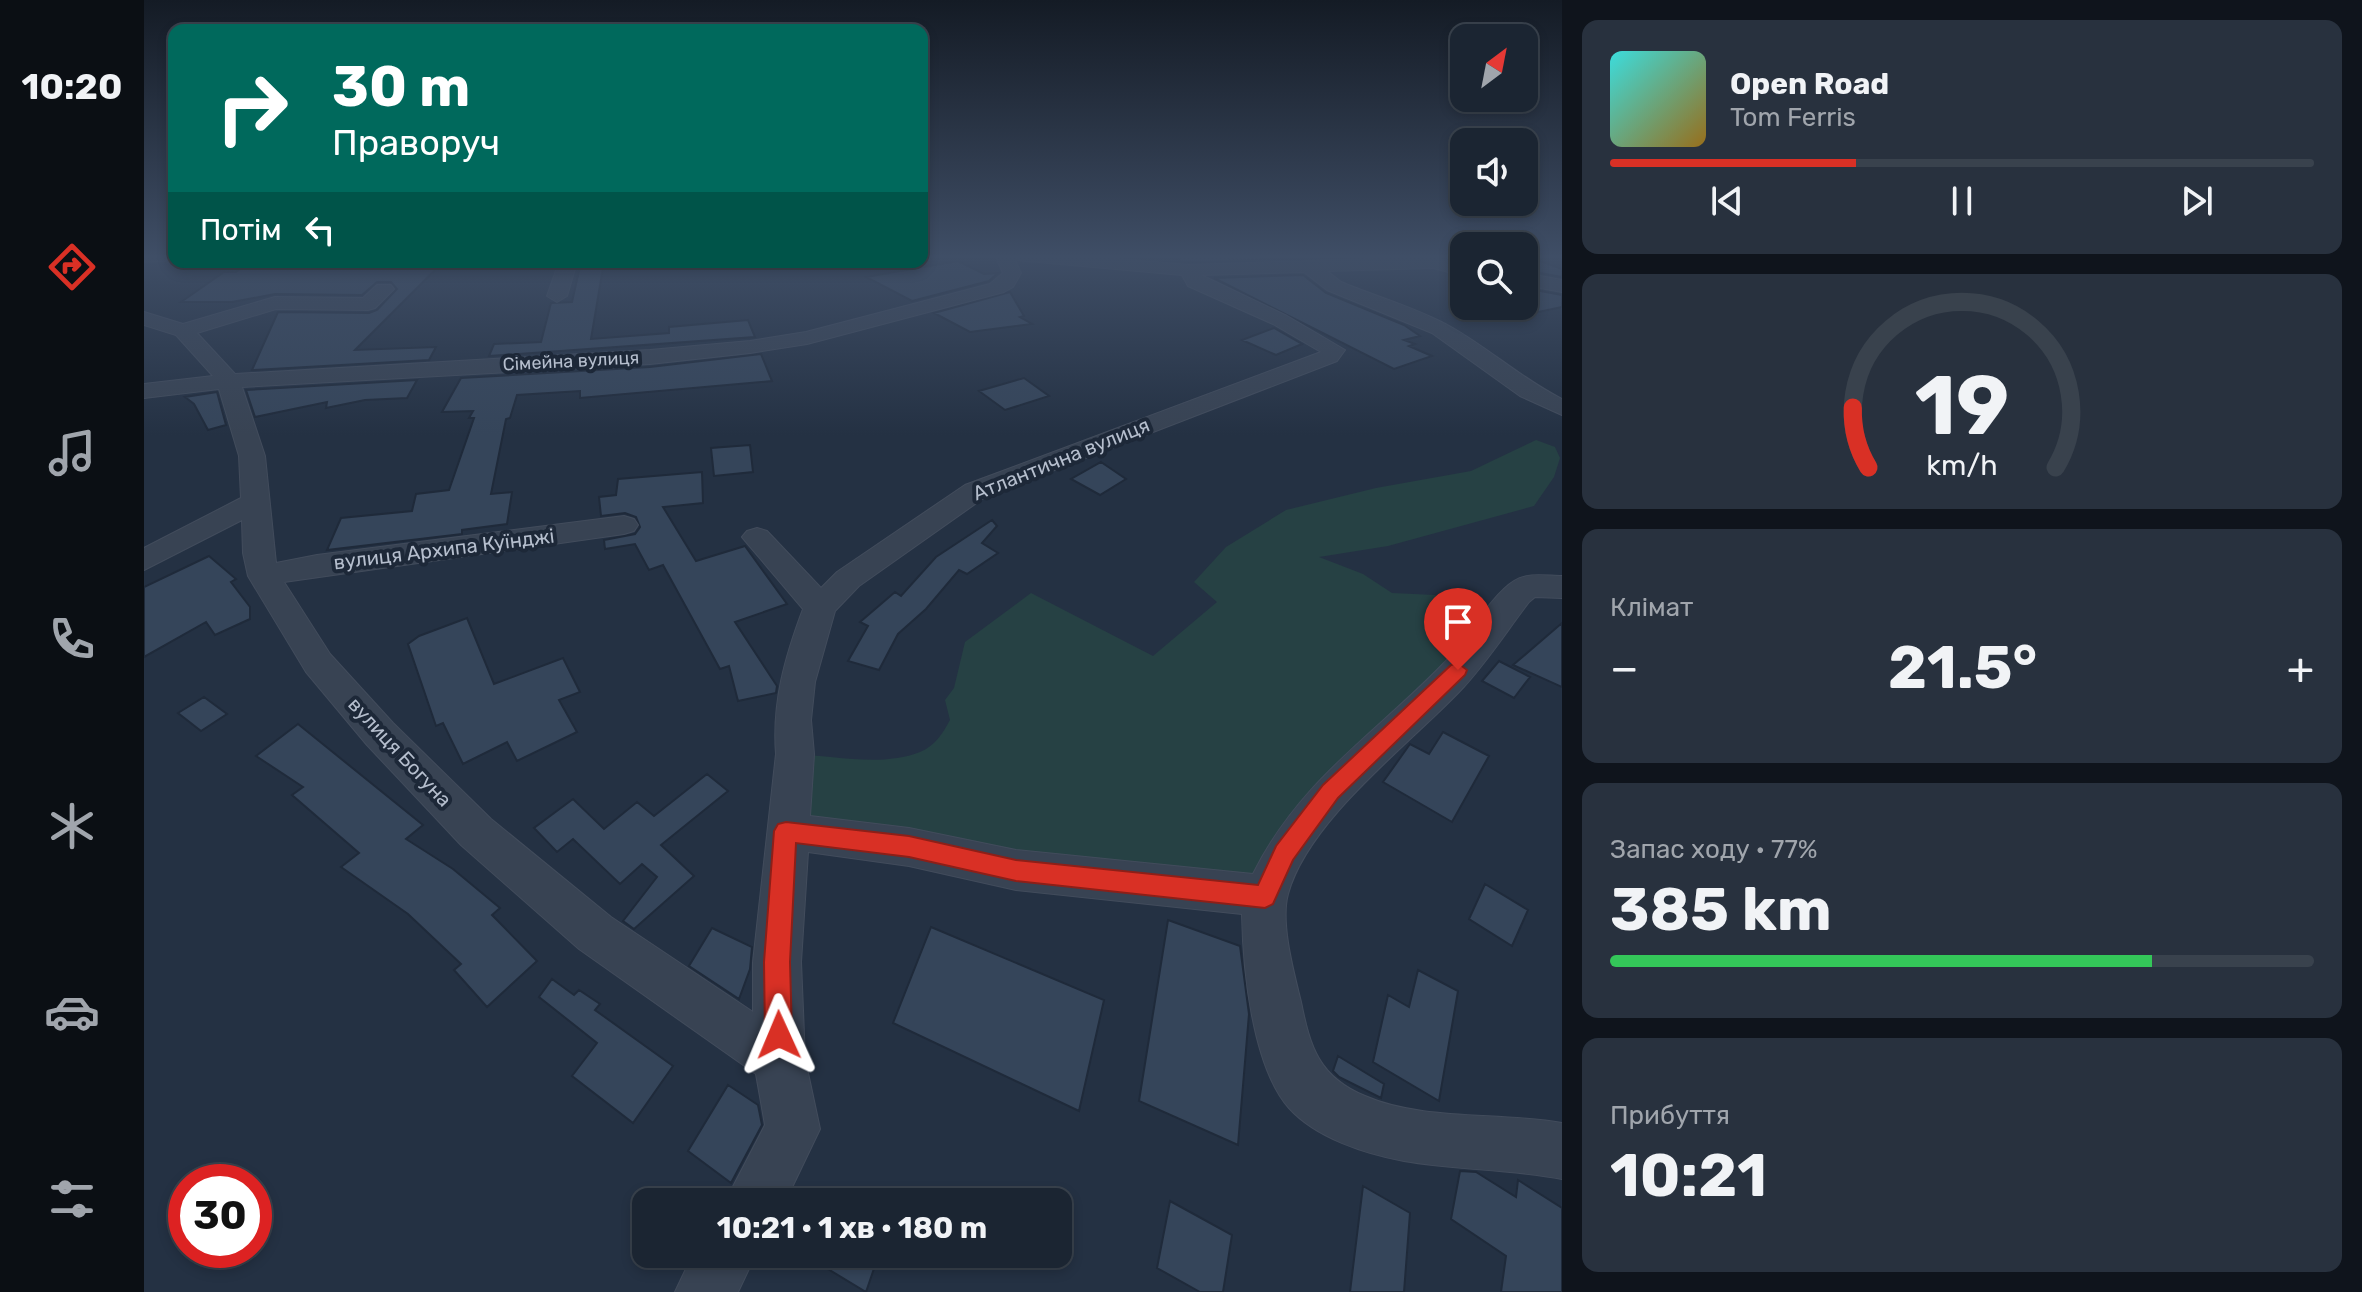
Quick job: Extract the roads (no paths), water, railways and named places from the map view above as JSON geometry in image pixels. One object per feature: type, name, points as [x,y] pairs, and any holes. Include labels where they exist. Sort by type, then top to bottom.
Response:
[{"type":"street","points":[[183,331],[235,315]]},
{"type":"street","name":"Сімейна вулиця","points":[[144,391],[226,381],[650,357],[783,342],[889,315]]},
{"type":"street","name":"Атлантична вулиця","points":[[761,1188],[793,1129],[779,1059],[777,962],[795,754],[792,720],[797,682],[820,607],[848,579],[975,491],[1017,472],[1329,356],[1334,350],[1269,315]]},
{"type":"street","points":[[1403,315],[1450,335],[1528,391],[1562,408]]},
{"type":"street","name":"вулиця Богуна","points":[[144,318],[183,331],[211,356],[223,372],[237,402],[252,456],[258,553],[264,576],[318,663],[380,734],[476,832],[595,933],[779,1059]]},
{"type":"street","points":[[144,560],[255,502]]},
{"type":"street","name":"вулиця Архипа Куїнджі","points":[[264,576],[317,565],[624,525]]},
{"type":"street","points":[[757,537],[820,607]]},
{"type":"street","points":[[1562,587],[1528,586],[1518,594],[1449,681],[1330,792],[1284,853],[1265,896],[1271,971],[1286,1054],[1301,1083],[1320,1101],[1376,1127],[1562,1151]]},
{"type":"street","points":[[786,831],[909,847],[1016,870],[1265,896]]},
{"type":"street","points":[[706,1292],[719,1268]]}]
